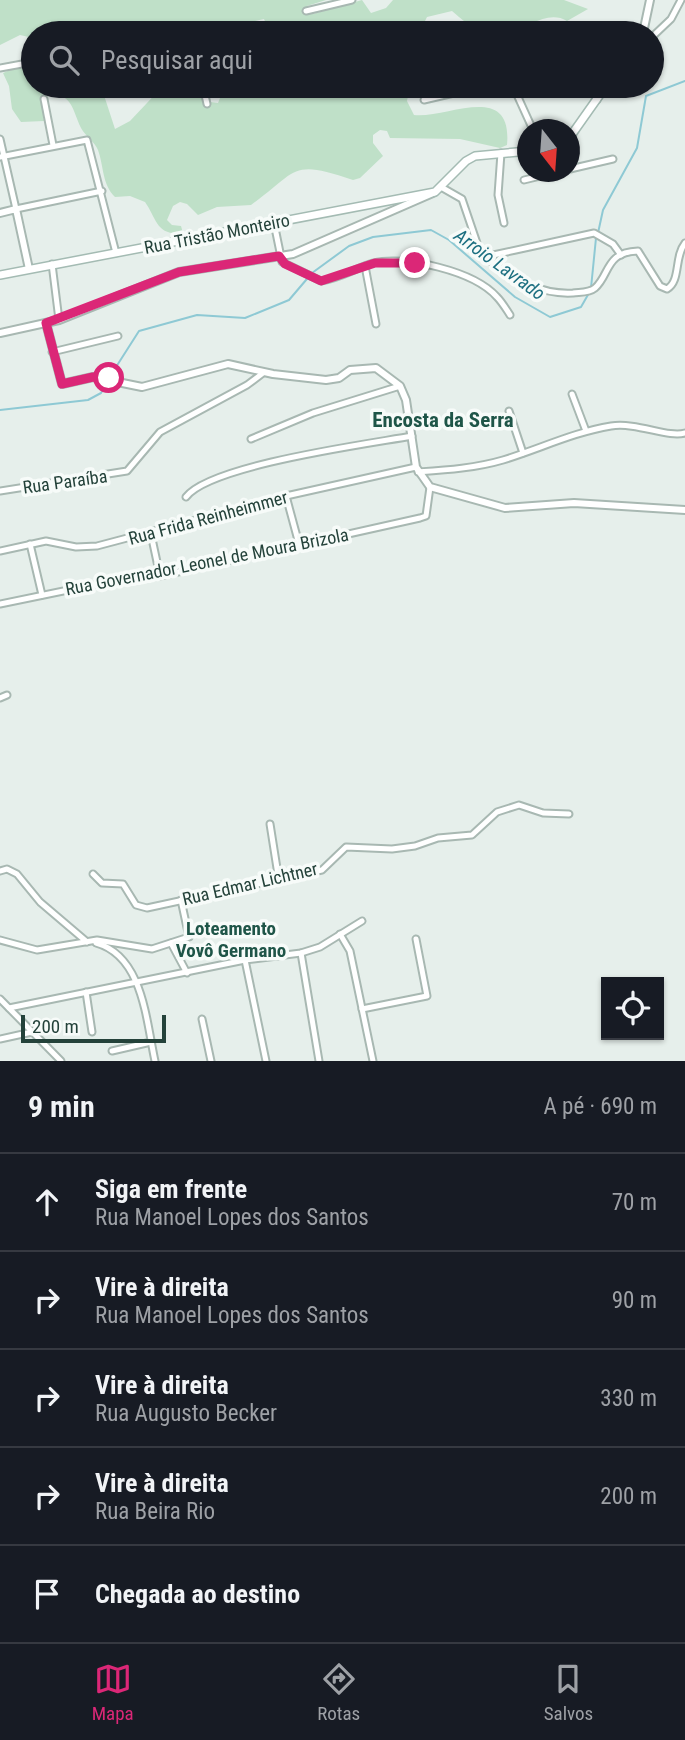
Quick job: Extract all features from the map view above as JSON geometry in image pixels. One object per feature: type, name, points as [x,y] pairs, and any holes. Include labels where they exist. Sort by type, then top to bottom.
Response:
[{"type":"main road","points":[[580,122],[597,100]]},
{"type":"main road","points":[[438,190],[466,161],[475,156],[517,152]]},
{"type":"main road","name":"Rua Tristão Monteiro","points":[[0,275],[438,190]]},
{"type":"street","points":[[306,11],[352,0]]},
{"type":"street","points":[[646,21],[650,0]]},
{"type":"street","points":[[664,26],[671,19],[681,0]]},
{"type":"street","points":[[0,68],[21,64]]},
{"type":"street","points":[[206,98],[207,104]]},
{"type":"street","points":[[424,100],[433,98]]},
{"type":"street","points":[[518,98],[528,119]]},
{"type":"street","points":[[44,99],[52,145]]},
{"type":"street","points":[[0,139],[29,269]]},
{"type":"street","points":[[2,157],[83,139],[90,144],[116,253]]},
{"type":"street","points":[[501,153],[498,195],[504,223]]},
{"type":"street","points":[[580,166],[613,159]]},
{"type":"street","points":[[0,333],[59,320],[179,272],[279,256],[314,246],[438,190],[462,199],[484,257],[537,290],[589,291],[597,287],[606,268],[621,255],[631,251],[641,253],[660,286],[667,289],[675,282],[678,255],[685,243]]},
{"type":"street","points":[[0,213],[102,191]]},
{"type":"street","points":[[274,223],[282,262],[314,278],[328,280],[365,266],[391,261],[459,273],[496,295],[510,315]]},
{"type":"street","points":[[484,257],[594,233],[621,255]]},
{"type":"street","points":[[52,264],[59,320]]},
{"type":"street","points":[[365,266],[376,324]]},
{"type":"street","points":[[46,323],[62,384],[93,377],[142,387],[229,364],[263,373],[333,380],[350,370],[376,368],[400,386],[406,400],[417,470],[430,487],[505,508],[574,503],[685,510]]},
{"type":"street","points":[[52,352],[118,336]]},
{"type":"street","name":"Rua Paraíba","points":[[0,491],[127,471],[160,432],[247,385],[263,373]]},
{"type":"street","points":[[251,439],[313,413],[400,386]]},
{"type":"street","points":[[572,394],[586,431]]},
{"type":"street","points":[[509,411],[523,453]]},
{"type":"street","name":"Rua Frida Reinheimmer","points":[[0,551],[46,541],[87,547],[151,534],[286,496],[417,470],[482,465],[586,431],[632,424],[677,436],[685,433]]},
{"type":"street","points":[[186,496],[193,487],[219,476],[332,450],[412,436]]},
{"type":"street","name":"Rua Governador Leonel de Moura Brizola","points":[[0,604],[160,576],[426,516],[430,487]]},
{"type":"street","points":[[286,496],[299,544]]},
{"type":"street","points":[[151,534],[160,576]]},
{"type":"street","points":[[30,544],[41,595]]},
{"type":"street","points":[[0,698],[7,695]]},
{"type":"street","name":"Rua Edmar Lichtner","points":[[93,874],[103,883],[123,884],[135,905],[141,908],[322,870],[340,851],[352,846],[392,849],[415,846],[438,838],[472,835],[497,813],[519,806],[543,813],[569,814]]},
{"type":"street","points":[[270,824],[279,881]]},
{"type":"street","points":[[0,871],[7,869],[17,874],[40,902],[89,942],[116,951],[137,983],[155,1061]]},
{"type":"street","points":[[0,939],[37,950],[89,942],[141,948],[171,943],[189,937],[190,929],[181,900]]},
{"type":"street","points":[[9,1008],[245,960],[300,953],[320,947],[362,921]]},
{"type":"street","points":[[340,934],[350,951],[373,1061]]},
{"type":"street","points":[[362,1009],[427,996],[416,939]]},
{"type":"street","points":[[171,943],[187,973]]},
{"type":"street","points":[[300,953],[319,1061]]},
{"type":"street","points":[[245,960],[266,1061]]},
{"type":"street","points":[[86,992],[92,1032]]},
{"type":"street","points":[[0,999],[61,1061]]},
{"type":"street","points":[[202,1019],[211,1061]]},
{"type":"street","points":[[0,1039],[32,1032]]},
{"type":"street","points":[[112,1051],[151,1042]]},
{"type":"green space","points":[[0,0],[326,0],[307,6],[305,13],[313,14],[362,0],[371,13],[386,8],[393,0],[564,0],[588,9],[567,21],[548,18],[538,21],[464,21],[452,11],[427,17],[425,21],[21,21],[21,35],[0,45]]},
{"type":"green space","points":[[20,66],[21,98],[43,98],[44,121],[21,122],[12,109],[9,86],[3,73]]},
{"type":"green space","points":[[64,98],[105,98],[115,129],[130,121],[152,98],[208,98],[210,102],[218,103],[220,98],[408,98],[414,115],[475,107],[489,108],[500,113],[506,125],[507,145],[500,148],[460,139],[390,138],[387,131],[380,130],[373,135],[373,143],[383,156],[360,178],[353,180],[332,173],[305,169],[287,176],[251,205],[217,207],[198,215],[187,204],[180,202],[173,206],[167,220],[172,225],[181,226],[183,233],[174,233],[167,232],[158,225],[145,202],[130,196],[115,197],[105,181],[98,150],[81,128]]},
{"type":"waterway","name":"Arroio Lavrado","points":[[664,89],[685,81]]},
{"type":"waterway","name":"Arroio Lavrado","points":[[598,233],[603,210],[637,148],[646,98]]},
{"type":"waterway","name":"Arroio Lavrado","points":[[109,378],[139,331],[197,315],[245,318],[289,300],[312,273],[349,246],[373,237],[431,230],[449,240],[515,297],[550,317],[581,307],[589,293]]},
{"type":"waterway","name":"Arroio Lavrado","points":[[591,288],[596,238]]},
{"type":"waterway","points":[[0,410],[88,400],[101,393],[107,383]]},
{"type":"district","name":"Encosta da Serra","points":[[443,420]]},
{"type":"district","name":"Loteamento Vovô Germano","points":[[231,939]]},
{"type":"route","points":[[109,378],[93,377],[62,384],[59,381],[46,323],[179,272],[279,256],[285,264],[321,281],[375,263],[415,263]]}]
